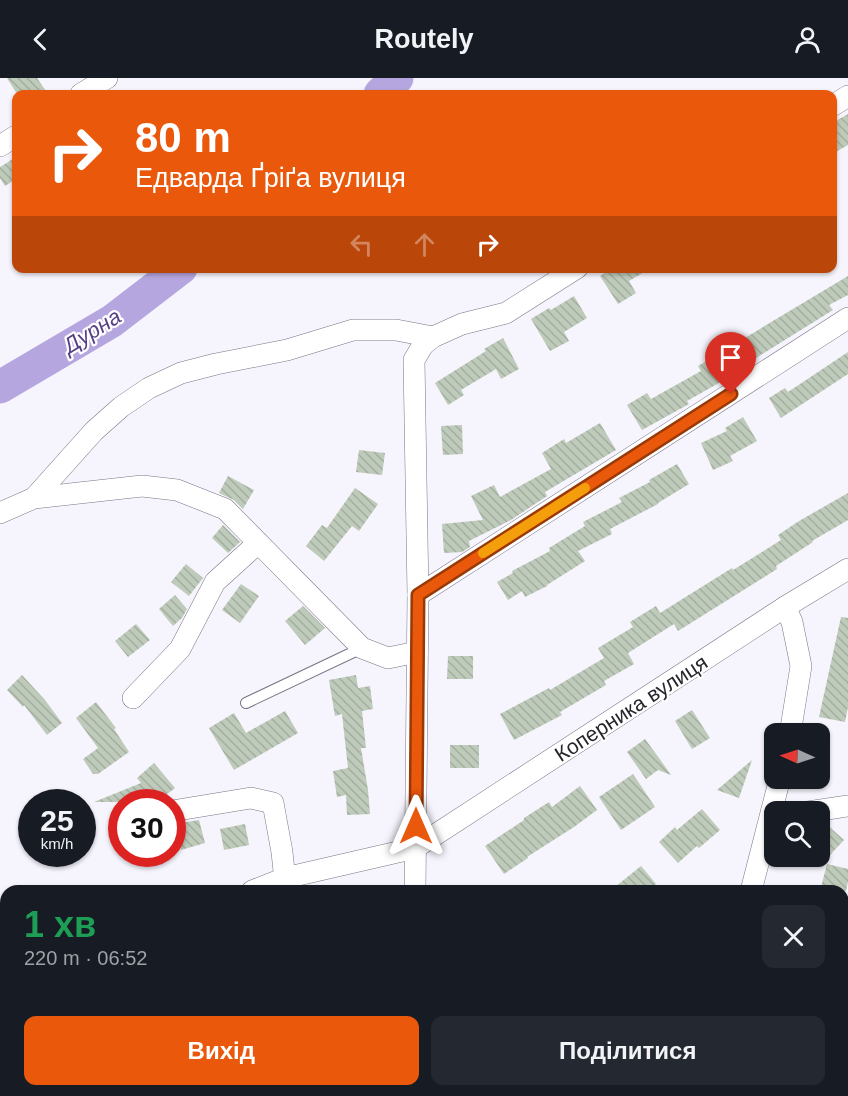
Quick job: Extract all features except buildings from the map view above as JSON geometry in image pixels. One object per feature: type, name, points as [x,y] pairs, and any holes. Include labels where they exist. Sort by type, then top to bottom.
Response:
[{"type":"street","points":[[88,90],[107,78]]},
{"type":"street","points":[[415,885],[418,595],[414,360],[423,345],[434,337],[462,324],[506,313],[569,273]]},
{"type":"street","points":[[418,595],[848,318]]},
{"type":"street","points":[[34,498],[94,431],[121,406],[149,388],[181,373],[287,350],[353,330],[396,330],[434,337]]},
{"type":"street","points":[[0,513],[34,498],[142,486],[177,490],[225,509],[362,648],[388,658],[417,652]]},
{"type":"street","points":[[133,698],[180,649],[215,582],[258,543]]},
{"type":"street","name":"Коперника вулиця","points":[[415,848],[785,607],[848,569]]},
{"type":"street","points":[[785,607],[792,622],[801,666],[792,723]]},
{"type":"street","points":[[186,809],[251,798],[273,803],[286,885],[415,848]]},
{"type":"street","points":[[830,809],[848,806]]},
{"type":"street","points":[[753,885],[764,845]]},
{"type":"lane","points":[[246,703],[362,648]]},
{"type":"waterway","name":"Дурна","points":[[384,90],[397,78]]},
{"type":"waterway","name":"Дурна","points":[[0,387],[112,321],[174,273]]},
{"type":"slow traffic","points":[[483,553],[585,488]]},
{"type":"route","points":[[416,826],[418,595],[731,394]]}]
